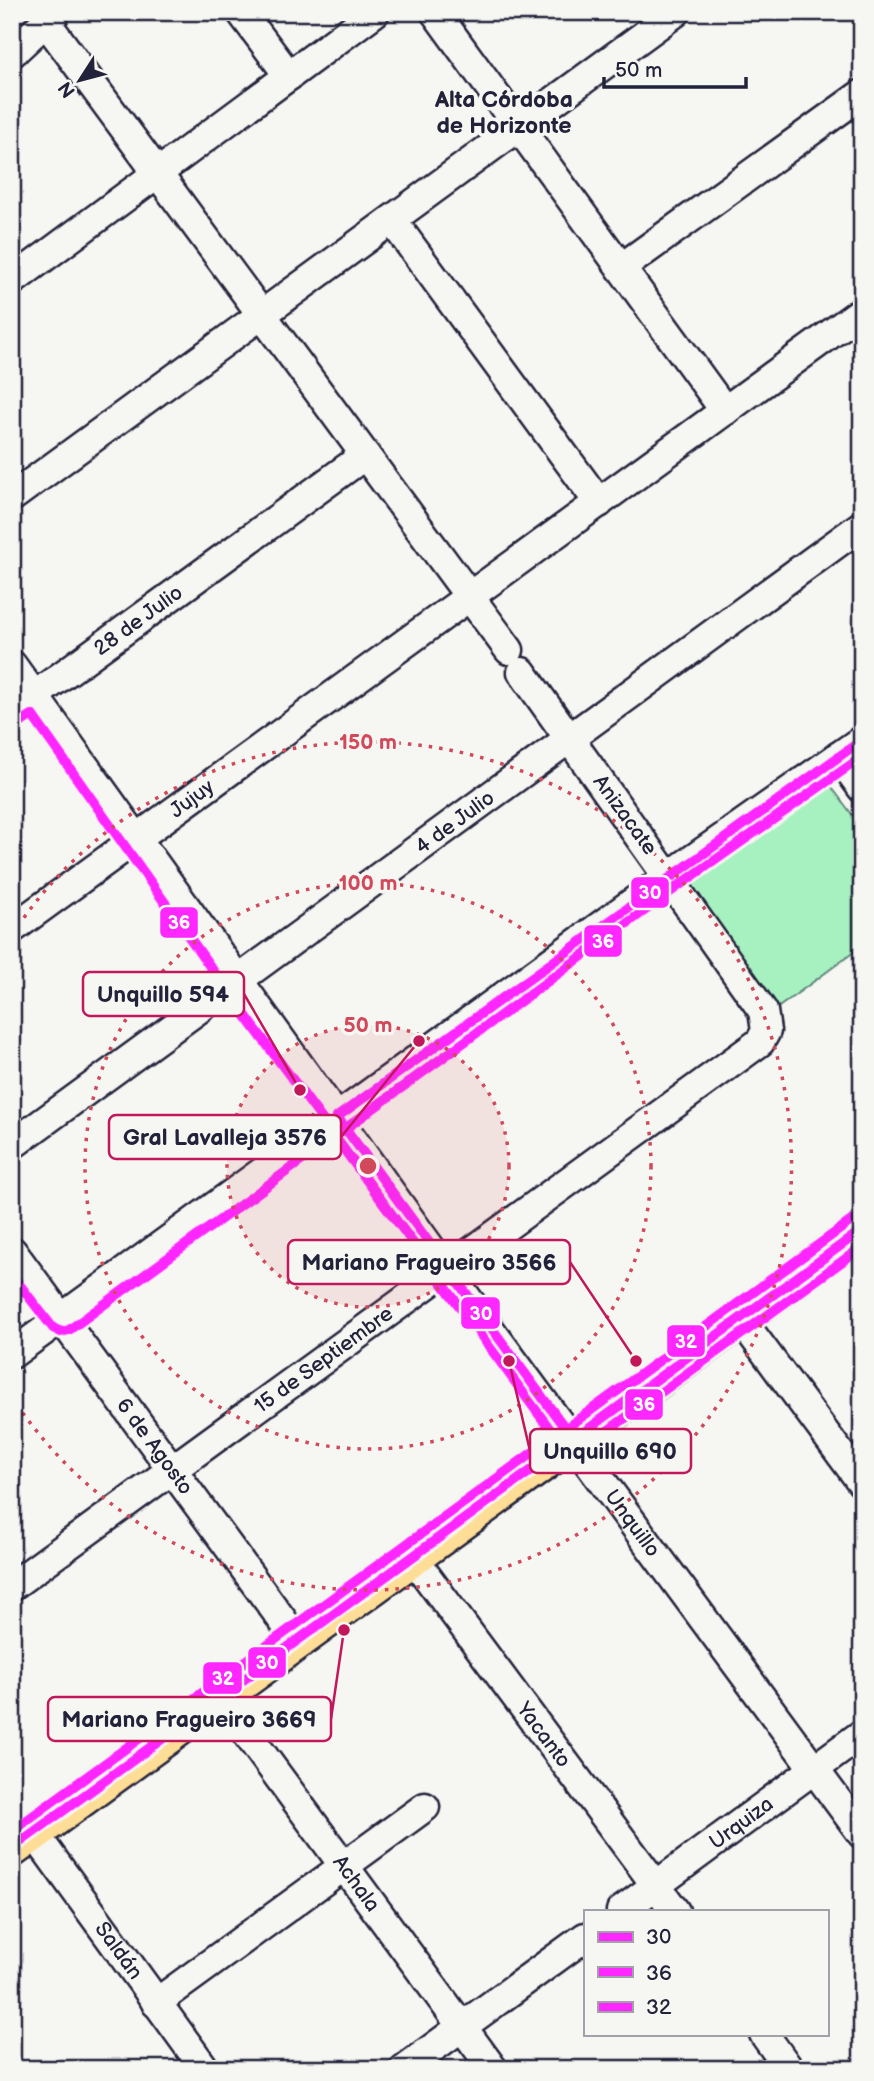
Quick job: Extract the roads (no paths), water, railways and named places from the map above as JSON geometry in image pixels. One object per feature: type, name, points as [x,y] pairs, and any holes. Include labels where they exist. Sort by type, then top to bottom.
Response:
[{"type":"main road","points":[[23,1840],[862,1230]]},
{"type":"street","points":[[241,12],[289,76]]},
{"type":"street","points":[[12,281],[375,12]]},
{"type":"street","points":[[435,12],[725,411]]},
{"type":"street","points":[[12,497],[676,12]]},
{"type":"street","points":[[12,53],[51,17]]},
{"type":"street","name":"Anizacate","points":[[51,17],[158,174],[470,597],[669,876],[763,1011],[766,1031]]},
{"type":"street","points":[[621,268],[862,94]]},
{"type":"street","points":[[392,220],[599,503]]},
{"type":"street","name":"Jujuy","points":[[12,929],[862,310]]},
{"type":"street","name":"28 de Julio","points":[[23,703],[365,455]]},
{"type":"street","name":"4 de Julio","points":[[12,1145],[862,525]]},
{"type":"street","name":"Unquillo","points":[[12,665],[23,703],[135,838],[447,1271],[862,1834]]},
{"type":"street","points":[[12,1354],[669,876],[862,740]]},
{"type":"street","points":[[839,756],[862,788]]},
{"type":"street","name":"15 de Septiembre","points":[[12,1586],[760,1042],[766,1031]]},
{"type":"street","name":"6 de Agosto","points":[[12,1251],[297,1640]]},
{"type":"street","points":[[740,1318],[862,1483]]},
{"type":"street","name":"Yacanto","points":[[413,1558],[675,1910]]},
{"type":"street","name":"Achala","points":[[220,1697],[493,2069]]},
{"type":"street","name":"Urquiza","points":[[622,1910],[862,1734]]},
{"type":"street","points":[[156,2003],[425,1807]]},
{"type":"street","name":"Saldán","points":[[23,1840],[156,2003],[205,2069]]},
{"type":"street","points":[[404,2069],[584,1938]]},
{"type":"street","points":[[765,2036],[789,2069]]},
{"type":"place","name":"Gral Lavalleja 3576","points":[[419,1041]]},
{"type":"place","name":"Unquillo 594","points":[[300,1090]]},
{"type":"place","name":"Unquillo 690","points":[[509,1361]]},
{"type":"place","name":"Mariano Fragueiro 3566","points":[[636,1361]]},
{"type":"place","name":"Mariano Fragueiro 3669","points":[[344,1630]]},
{"type":"district","name":"Alta Córdoba de Horizonte","points":[[504,113]]}]
